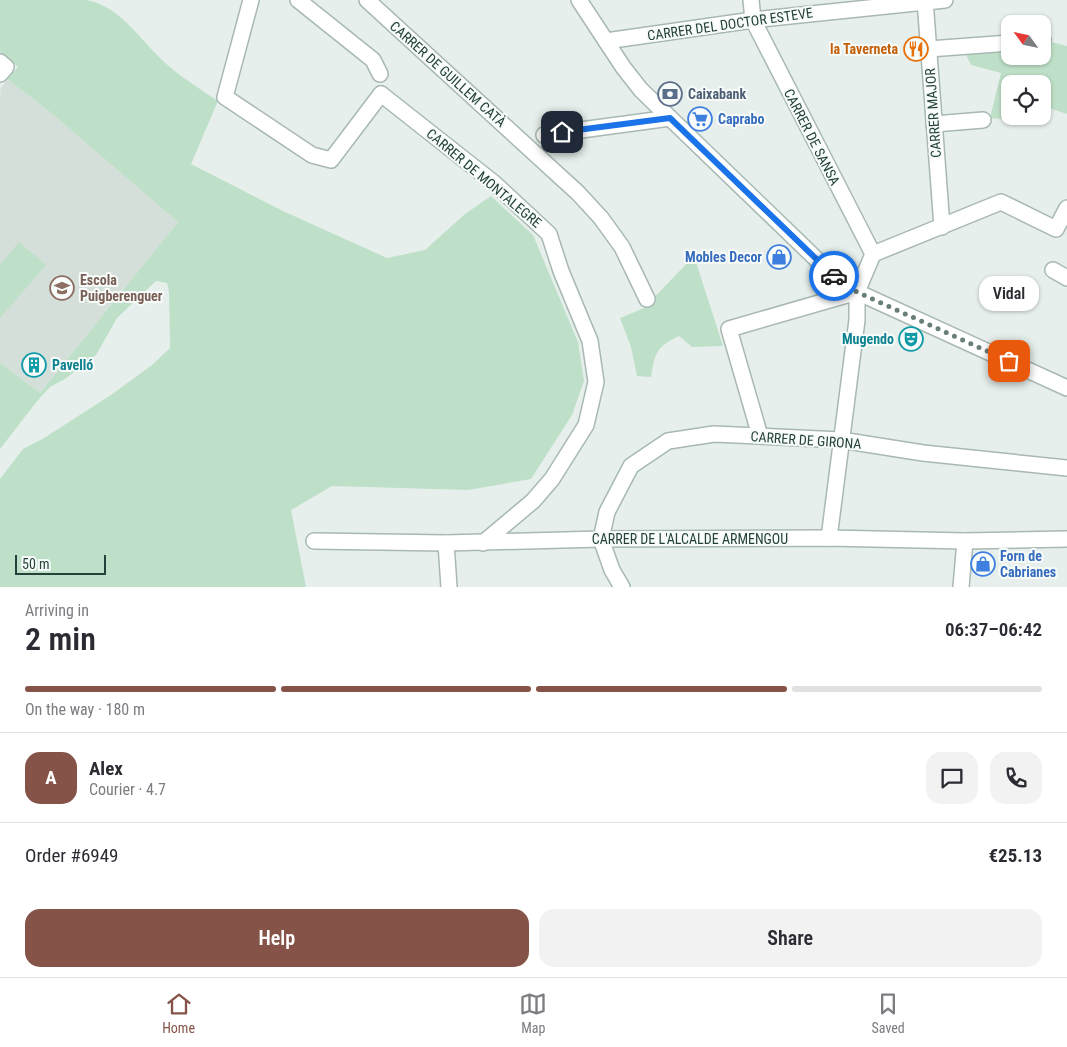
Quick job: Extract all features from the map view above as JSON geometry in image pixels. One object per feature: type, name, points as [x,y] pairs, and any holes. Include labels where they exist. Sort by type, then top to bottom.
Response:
[{"type":"street","points":[[251,0],[225,97],[312,155],[331,160],[381,84]]},
{"type":"street","name":"CARRER DE MONTALEGRE","points":[[298,0],[373,60],[381,84],[550,234],[562,271],[590,341],[596,382],[586,425],[543,490],[533,501],[483,543]]},
{"type":"street","name":"CARRER DE GUILLEM CATÀ","points":[[367,0],[578,193],[601,218],[622,247],[647,299]]},
{"type":"street","points":[[578,0],[633,81],[838,280],[857,292],[1067,388]]},
{"type":"street","points":[[751,0],[753,20]]},
{"type":"street","name":"CARRER DEL DOCTOR ESTEVE","points":[[606,41],[877,3],[945,0]]},
{"type":"street","name":"CARRER MAJOR","points":[[925,1],[942,227]]},
{"type":"street","name":"CARRER DE SANSA","points":[[753,20],[873,254]]},
{"type":"street","points":[[929,49],[1001,44]]},
{"type":"street","points":[[544,135],[670,118]]},
{"type":"street","points":[[934,124],[983,120]]},
{"type":"street","points":[[829,538],[857,320],[857,292],[873,254],[1001,202],[1056,229],[1067,208]]},
{"type":"street","points":[[1053,270],[1067,278]]},
{"type":"street","points":[[760,436],[729,330],[857,292]]},
{"type":"street","name":"CARRER DE GIRONA","points":[[601,539],[607,512],[631,466],[668,441],[714,434],[841,440],[923,453],[1067,468]]},
{"type":"street","name":"CARRER DE L'ALCALDE ARMENGOU","points":[[314,541],[483,543],[601,539],[829,538],[965,541],[1067,539]]},
{"type":"street","points":[[601,539],[612,570],[622,587]]},
{"type":"street","points":[[960,587],[965,541]]},
{"type":"street","points":[[446,543],[449,587]]},
{"type":"shaded area","name":"Escola Puigberenguer","points":[[7,79],[50,112],[178,222],[40,393],[0,363],[0,90]]},
{"type":"green space","points":[[0,0],[87,0],[111,10],[122,18],[170,67],[218,101],[191,164],[283,211],[387,258],[425,250],[465,214],[491,196],[533,235],[578,342],[584,381],[572,415],[531,479],[468,490],[332,486],[291,510],[306,587],[0,587],[0,479],[23,449],[44,438],[111,395],[152,365],[170,348],[169,292],[167,283],[156,281],[117,318],[96,355],[65,379],[50,387],[0,449],[0,363],[40,393],[178,222],[50,112],[7,79],[18,67],[0,52]]},
{"type":"green space","points":[[1051,42],[1067,46],[1067,114],[1051,109],[1051,75],[1001,75],[1001,119],[990,118],[1001,73],[971,65],[964,50],[1001,45],[1001,65],[1051,65]]},
{"type":"green space","points":[[19,242],[46,265],[0,318],[0,265]]},
{"type":"green space","points":[[694,256],[723,346],[692,347],[679,336],[661,347],[654,362],[651,377],[637,376],[631,347],[620,318],[644,308]]},
{"type":"way so far","points":[[834,276],[857,292],[1009,361]]},
{"type":"place","name":"la Taverneta","points":[[916,49]]},
{"type":"place","name":"Caixabank","points":[[670,94]]},
{"type":"place","name":"Caprabo","points":[[700,119]]},
{"type":"place","name":"Mobles Decor","points":[[779,257]]},
{"type":"place","name":"Escola Puigberenguer","points":[[62,288]]},
{"type":"place","name":"Mugendo","points":[[911,339]]},
{"type":"place","name":"Vidal","points":[[1009,361]]},
{"type":"place","name":"Pavelló","points":[[34,365]]},
{"type":"place","name":"Forn de Cabrianes","points":[[983,564]]},
{"type":"route","points":[[562,132],[670,118],[834,276]]}]
